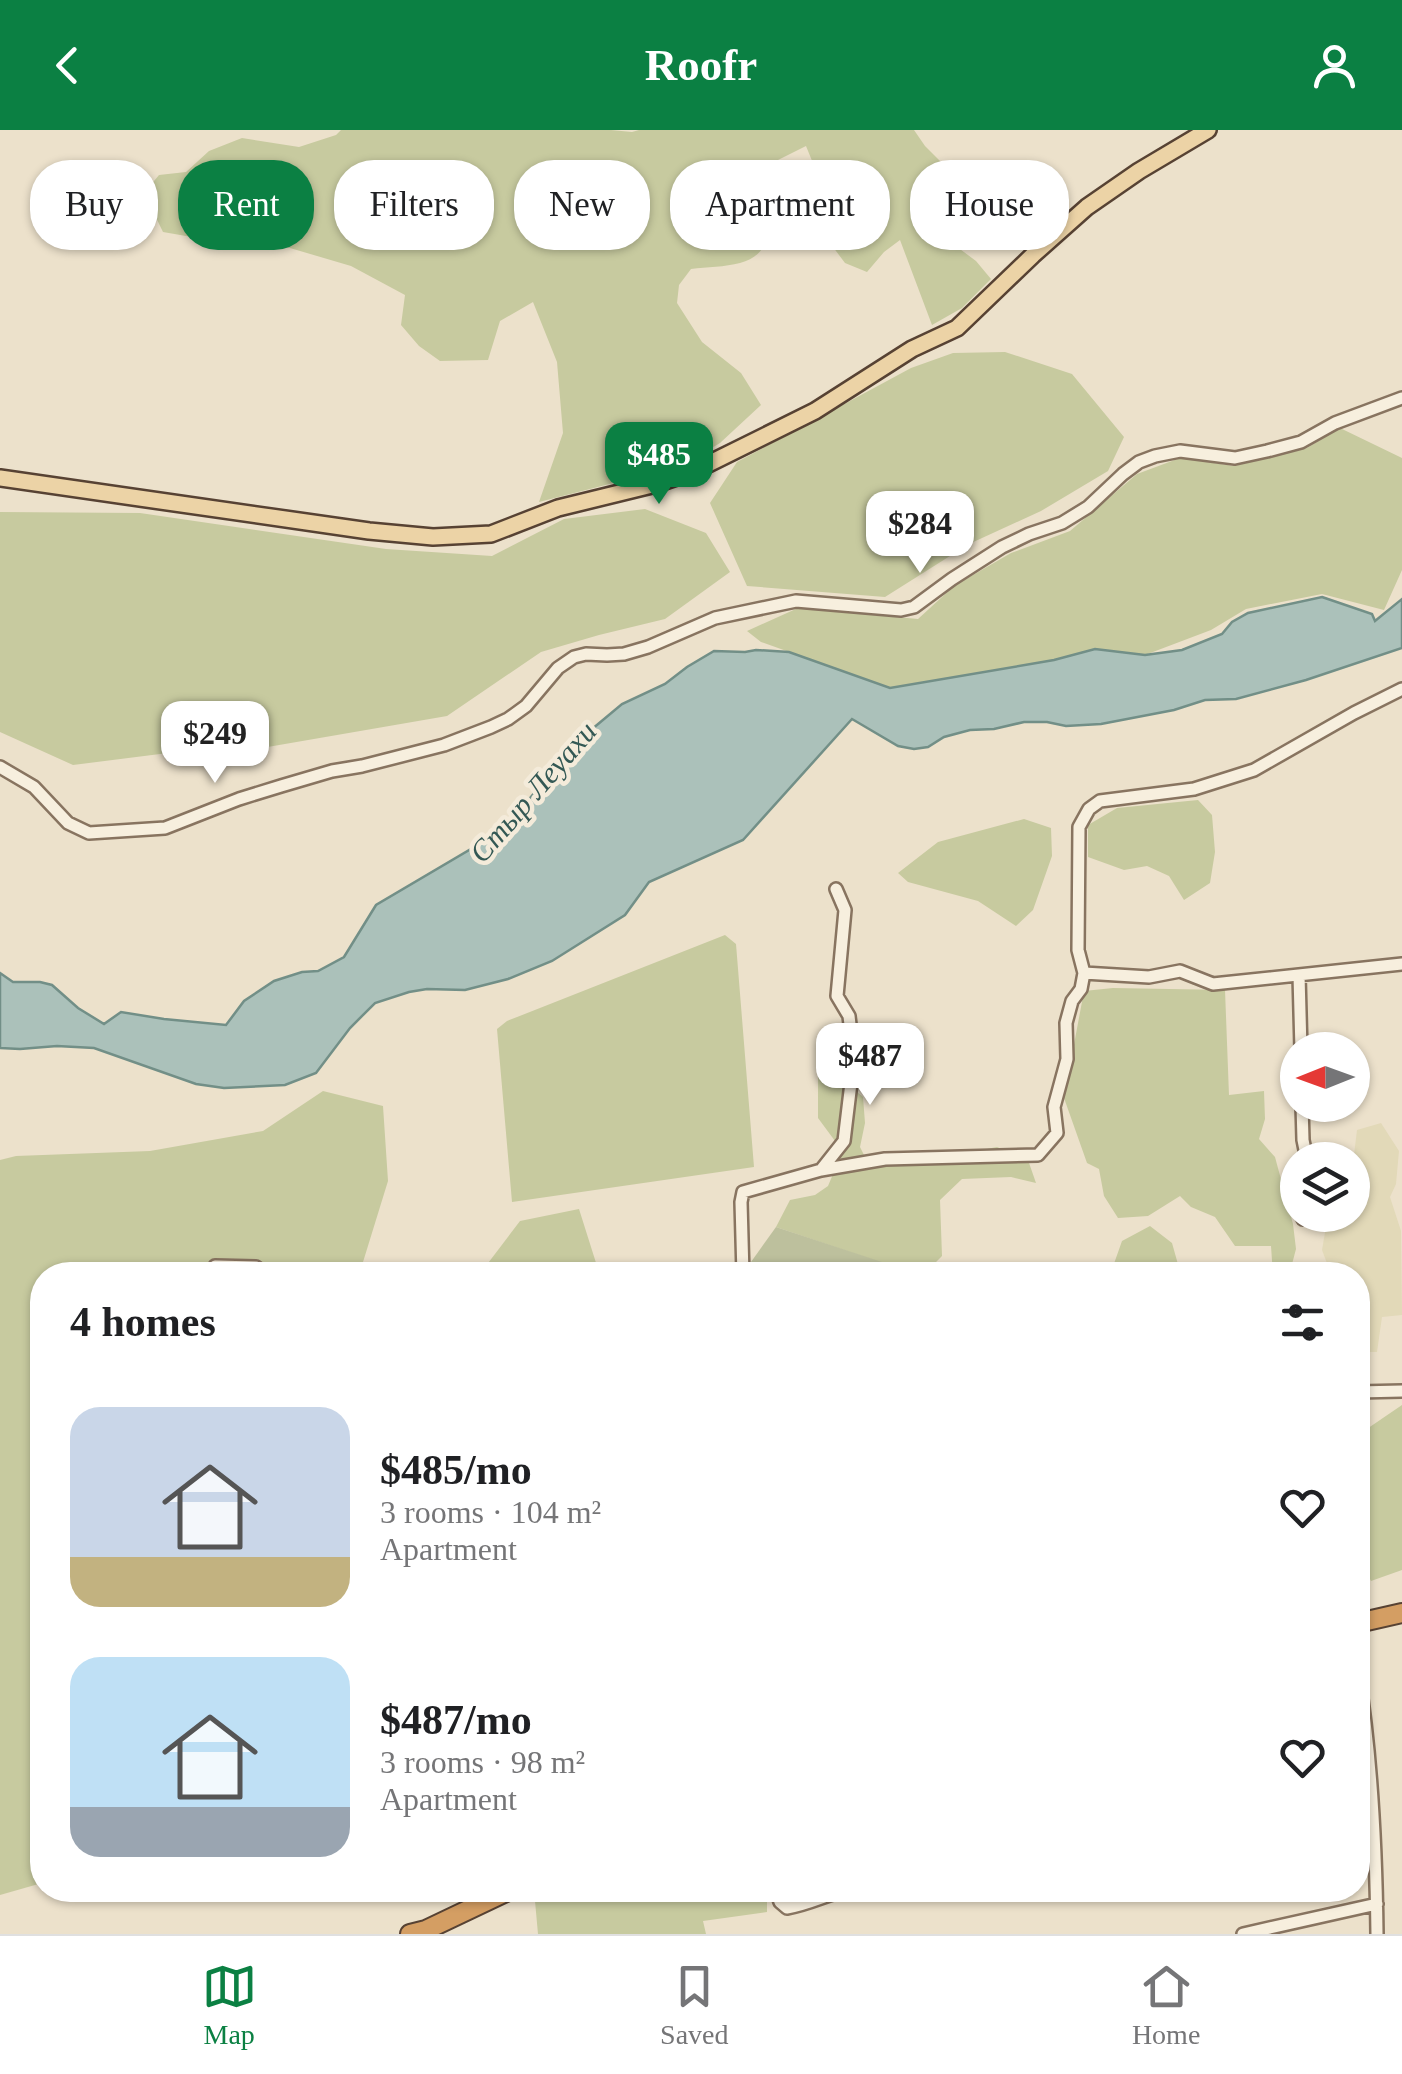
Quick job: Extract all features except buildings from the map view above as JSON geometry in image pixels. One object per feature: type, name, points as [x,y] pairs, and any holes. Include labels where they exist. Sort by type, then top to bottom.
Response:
[{"type":"highway","points":[[1370,1620],[1402,1612]]},
{"type":"highway","points":[[410,1934],[485,1902]]},
{"type":"main road","points":[[0,478],[369,531],[433,537],[492,534],[558,508],[694,471],[815,411],[912,349],[958,328],[1087,207],[1208,130]]},
{"type":"street","points":[[0,767],[34,787],[68,823],[88,833],[164,828],[281,786],[444,745],[508,720],[526,706],[558,668],[574,657],[624,654],[715,618],[796,601],[901,610],[914,606],[1002,547],[1062,524],[1088,507],[1139,462],[1180,451],[1235,458],[1267,451],[1301,442],[1402,398]]},
{"type":"street","points":[[743,1262],[743,1192],[821,1170],[885,1160],[1038,1155],[1057,1133],[1054,1107],[1067,1059],[1066,1023],[1084,974],[1078,950],[1079,827],[1089,809],[1100,801],[1194,789],[1254,770],[1402,689]]},
{"type":"street","points":[[821,1170],[844,1141],[854,1058],[849,1016],[837,996],[845,910],[836,889]]},
{"type":"street","points":[[1084,974],[1148,977],[1180,970],[1213,984],[1402,964]]},
{"type":"street","points":[[1299,976],[1301,1032]]},
{"type":"street","points":[[1370,1392],[1402,1391]]},
{"type":"street","points":[[1370,1867],[1377,1904],[1377,1934]]},
{"type":"street","points":[[780,1902],[787,1908],[810,1902]]},
{"type":"street","points":[[1243,1934],[1377,1904]]},
{"type":"shaded area","points":[[1381,1123],[1399,1151],[1396,1184],[1390,1197],[1401,1231],[1402,1315],[1382,1317],[1377,1352],[1370,1352],[1370,1262],[1326,1262],[1322,1250],[1325,1232],[1370,1232],[1370,1142],[1356,1142],[1357,1130]]},
{"type":"green space","points":[[341,130],[914,130],[939,160],[910,160],[910,250],[961,250],[991,279],[962,308],[932,325],[900,240],[890,248],[890,160],[812,160],[806,146],[778,160],[670,160],[670,250],[761,250],[740,263],[691,269],[679,285],[677,303],[702,342],[741,373],[761,405],[720,443],[684,465],[539,502],[563,433],[557,362],[533,302],[500,321],[488,360],[440,361],[419,346],[401,325],[405,295],[351,266],[297,250],[314,250],[314,160],[199,160],[209,151],[242,138],[299,147]]},
{"type":"green space","points":[[178,173],[178,235],[163,232],[158,222],[159,175]]},
{"type":"green space","points":[[835,250],[887,250],[867,272],[845,263]]},
{"type":"green space","points":[[1005,352],[1072,374],[1124,437],[1108,471],[1041,511],[969,544],[885,597],[747,586],[710,503],[737,462],[911,368],[953,353]]},
{"type":"green space","points":[[1340,428],[1402,458],[1402,570],[1384,610],[1322,594],[1246,609],[1211,630],[1145,655],[1095,649],[1054,660],[890,688],[761,642],[747,631],[798,608],[918,619],[954,586],[1011,553],[1070,531],[1137,474],[1180,458],[1234,466],[1307,448]]},
{"type":"green space","points":[[645,509],[706,533],[730,572],[665,619],[541,652],[447,716],[256,749],[160,754],[73,765],[0,732],[0,512],[140,513],[386,549],[492,556],[564,519]]},
{"type":"green space","points":[[1198,800],[1212,815],[1215,852],[1210,883],[1184,900],[1169,876],[1147,866],[1124,870],[1088,857],[1088,825],[1117,808]]},
{"type":"green space","points":[[1024,819],[1051,828],[1052,856],[1033,910],[1016,926],[978,901],[908,882],[898,873],[938,842]]},
{"type":"green space","points":[[725,935],[736,944],[754,1167],[512,1202],[497,1029],[507,1021]]},
{"type":"green space","points":[[1225,990],[1229,1095],[1264,1091],[1265,1119],[1259,1139],[1275,1157],[1280,1176],[1280,1232],[1294,1232],[1293,1262],[1272,1262],[1271,1246],[1235,1246],[1215,1217],[1191,1207],[1180,1196],[1148,1216],[1118,1218],[1104,1196],[1099,1169],[1087,1163],[1064,1098],[1084,991]]},
{"type":"green space","points":[[830,1069],[863,1097],[865,1123],[860,1147],[869,1165],[902,1165],[997,1147],[1028,1160],[1036,1183],[1011,1177],[962,1179],[940,1200],[942,1256],[936,1262],[879,1262],[776,1227],[790,1200],[815,1195],[828,1186],[836,1167],[835,1141],[818,1118],[818,1073]]},
{"type":"green space","points":[[323,1091],[383,1106],[388,1181],[363,1262],[30,1262],[30,1886],[0,1895],[0,1160],[16,1156],[150,1151],[263,1131]]},
{"type":"green space","points":[[579,1209],[596,1262],[489,1262],[520,1221]]},
{"type":"green space","points":[[1150,1226],[1172,1243],[1177,1262],[1115,1262],[1122,1241]]},
{"type":"green space","points":[[776,1227],[882,1262],[751,1262]]},
{"type":"green space","points":[[1402,1405],[1402,1570],[1371,1581],[1370,1579],[1370,1427]]},
{"type":"green space","points":[[535,1902],[767,1902],[767,1912],[703,1921],[706,1934],[538,1934]]},
{"type":"water","points":[[1322,597],[1372,614],[1375,621],[1402,599],[1402,648],[1236,699],[1205,700],[1101,724],[1024,722],[970,730],[914,749],[898,746],[852,719],[743,840],[649,882],[625,915],[552,961],[508,979],[465,990],[427,989],[375,1003],[350,1028],[316,1073],[285,1085],[224,1088],[196,1084],[94,1048],[0,1048],[0,973],[13,982],[52,985],[104,1024],[121,1012],[226,1025],[244,1001],[274,981],[318,971],[344,957],[376,905],[503,830],[579,740],[622,704],[665,684],[714,651],[789,652],[890,688],[1054,660],[1095,649],[1145,655],[1182,650],[1222,634],[1232,622],[1248,613]]},
{"type":"water label","name":"Стыр Леуахи","points":[[533,792]]}]
